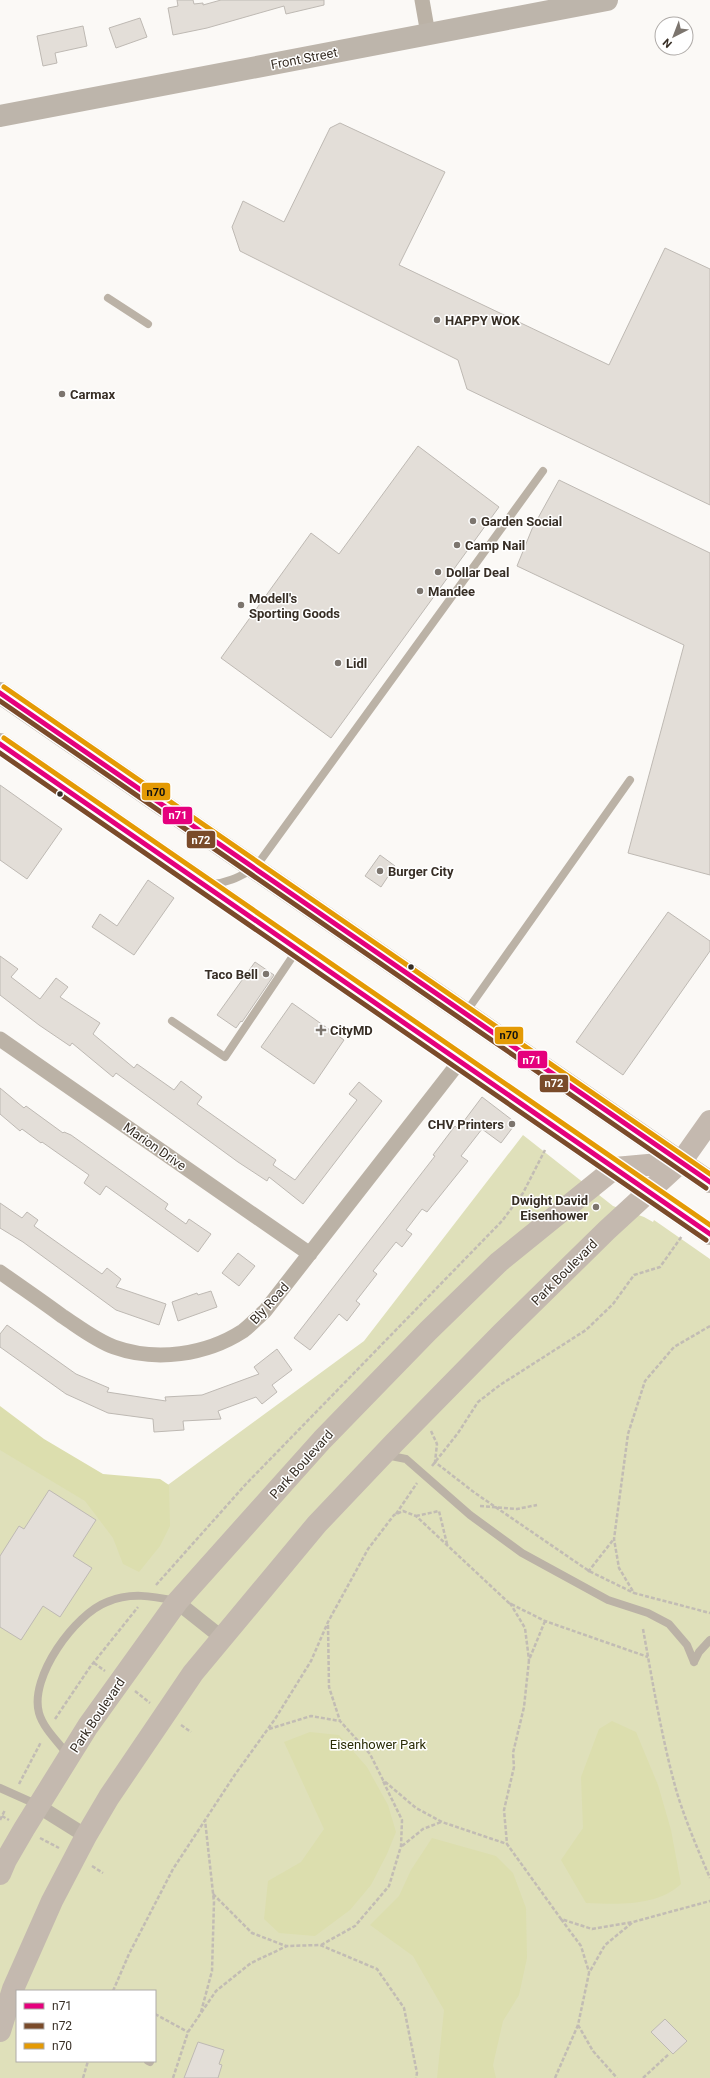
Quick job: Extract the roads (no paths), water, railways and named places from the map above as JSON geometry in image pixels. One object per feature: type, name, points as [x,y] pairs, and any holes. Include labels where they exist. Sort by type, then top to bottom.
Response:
[{"type":"main road","name":"Front Street","points":[[0,116],[607,0]]},
{"type":"main road","points":[[0,693],[710,1182]]},
{"type":"main road","points":[[0,744],[710,1234]]},
{"type":"street","points":[[422,0],[428,34]]},
{"type":"street","name":"Marion Drive","points":[[0,1039],[310,1254]]},
{"type":"street","name":"Bly Road","points":[[0,1272],[91,1335],[114,1347],[133,1352],[160,1355],[189,1353],[223,1341],[243,1331],[266,1311],[460,1061]]},
{"type":"street","name":"Park Boulevard","points":[[0,2031],[19,1976],[52,1901],[86,1836],[109,1797],[165,1714],[193,1673],[221,1637],[318,1524],[383,1455],[502,1333],[648,1191],[681,1162],[710,1121]]},
{"type":"street","points":[[615,1168],[681,1162]]},
{"type":"street","name":"Park Boulevard","points":[[0,1874],[6,1860],[38,1806],[88,1726],[177,1602],[322,1440],[428,1331],[499,1262],[615,1168]]},
{"type":"street","points":[[177,1602],[221,1637]]},
{"type":"street","points":[[38,1806],[86,1836]]},
{"type":"lane","points":[[108,298],[148,324]]},
{"type":"lane","points":[[203,884],[225,883],[255,868],[543,470]]},
{"type":"lane","points":[[465,1013],[630,780]]},
{"type":"lane","points":[[172,1021],[225,1057],[297,949]]},
{"type":"lane","points":[[383,1455],[406,1459],[470,1515],[522,1553],[608,1600],[648,1613],[669,1624],[687,1645],[694,1662],[699,1652],[710,1640]]},
{"type":"lane","points":[[69,1756],[48,1729],[39,1713],[37,1694],[44,1670],[72,1630],[83,1617],[107,1602],[132,1596],[148,1595],[177,1602]]},
{"type":"lane","points":[[0,1788],[38,1806]]},
{"type":"place","name":"HAPPY WOK","points":[[437,320]]},
{"type":"place","name":"Carmax","points":[[62,394]]},
{"type":"place","name":"Garden Social","points":[[473,521]]},
{"type":"place","name":"Camp Nail","points":[[457,545]]},
{"type":"place","name":"Dollar Deal","points":[[438,572]]},
{"type":"place","name":"Mandee","points":[[420,591]]},
{"type":"place","name":"Modell's Sporting Goods","points":[[241,605]]},
{"type":"place","name":"Lidl","points":[[338,663]]},
{"type":"place","name":"Burger City","points":[[380,871]]},
{"type":"place","name":"Taco Bell","points":[[266,974]]},
{"type":"place","name":"CityMD","points":[[321,1030]]},
{"type":"place","name":"CHV Printers","points":[[512,1124]]},
{"type":"place","name":"Dwight David Eisenhower","points":[[596,1207]]},
{"type":"park label","name":"Eisenhower Park","points":[[378,1744]]}]
